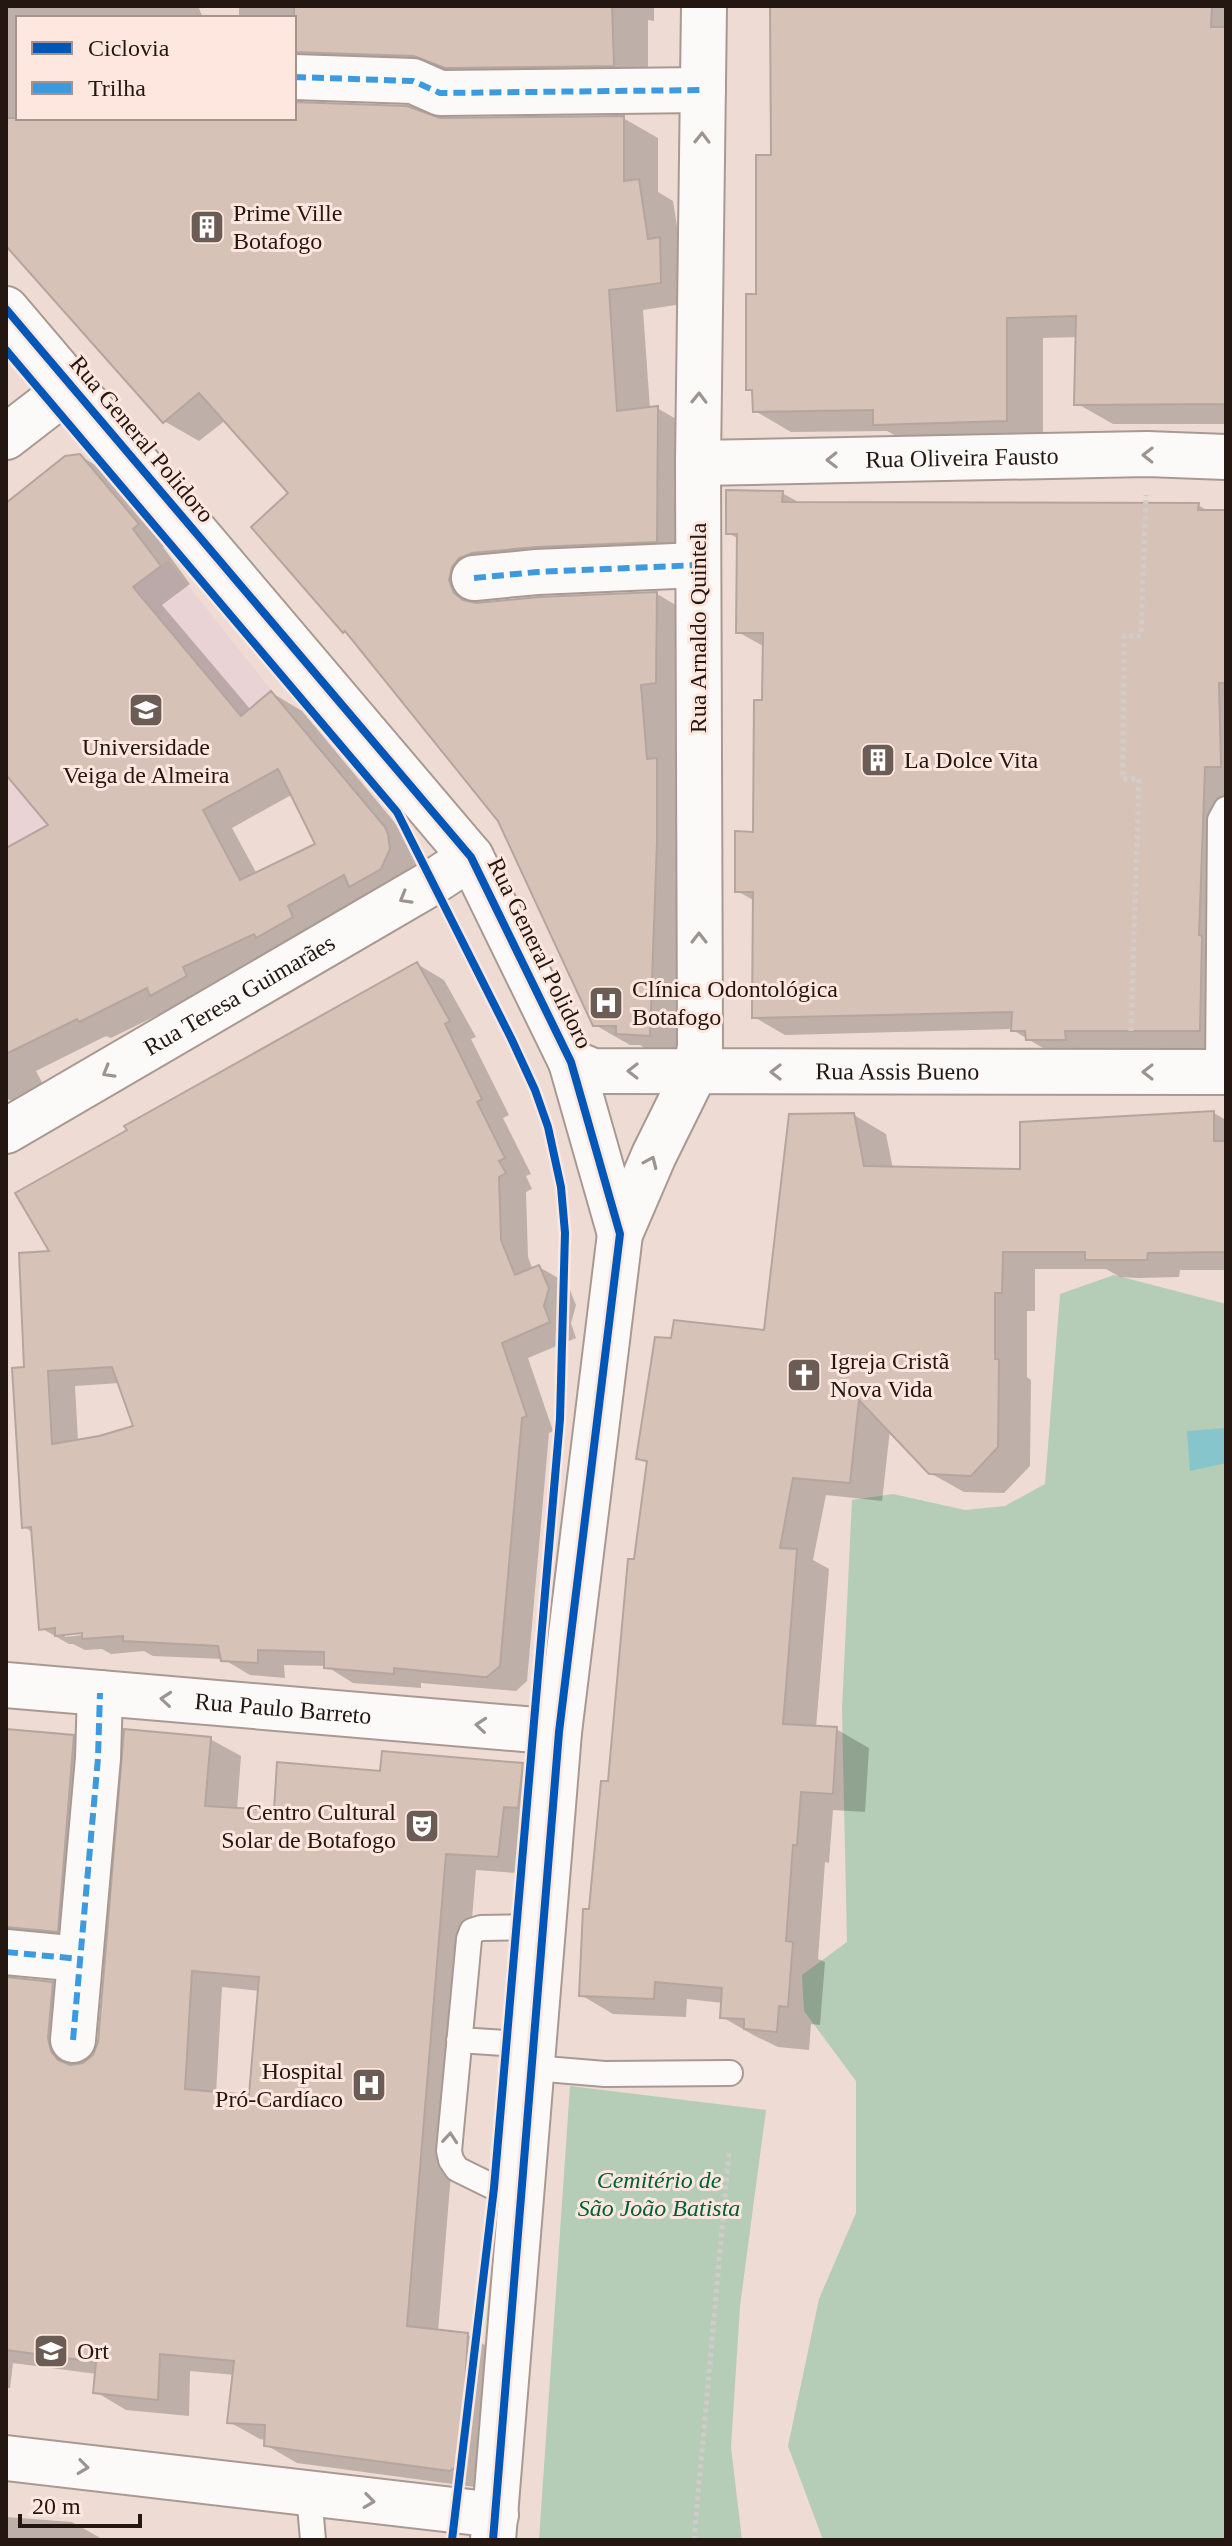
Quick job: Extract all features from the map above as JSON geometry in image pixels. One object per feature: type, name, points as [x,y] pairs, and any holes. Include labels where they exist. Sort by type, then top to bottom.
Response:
[{"type":"street","name":"Rua Arnaldo Quintela","points":[[620,1234],[695,1072],[700,1047],[698,463],[704,6]]},
{"type":"street","points":[[296,77],[413,81],[440,93],[703,90]]},
{"type":"street","name":"Rua General Polidoro","points":[[6,309],[471,857],[571,1062],[620,1234],[559,1732],[494,2528]]},
{"type":"street","points":[[6,437],[72,386]]},
{"type":"street","name":"Rua Oliveira Fausto","points":[[698,463],[1147,454],[1226,457]]},
{"type":"street","points":[[474,578],[698,565]]},
{"type":"street","name":"Rua Teresa Guimarães","points":[[6,1131],[471,857]]},
{"type":"street","name":"Rua Assis Bueno","points":[[571,1062],[593,1071],[1222,1072]]},
{"type":"street","name":"Rua Paulo Barreto","points":[[6,1685],[559,1732]]},
{"type":"street","points":[[73,2040],[98,1758],[100,1693]]},
{"type":"street","points":[[6,1952],[80,1959]]},
{"type":"street","points":[[6,2458],[309,2494],[494,2528]]},
{"type":"lane","points":[[1222,1072],[1220,820],[1226,809]]},
{"type":"lane","points":[[522,2201],[457,2169],[449,2151],[472,1931],[481,1928],[543,1927]]},
{"type":"lane","points":[[459,2040],[605,2074],[730,2073]]},
{"type":"lane","points":[[309,2494],[313,2540]]},
{"type":"path","points":[[1130,1072],[1139,779],[1123,779],[1124,636],[1141,636],[1147,454]]},
{"type":"path","points":[[694,2540],[729,2151]]},
{"type":"shaded area","name":"Universidade Veiga de Almeira","points":[[168,560],[302,729],[6,887],[6,681]]},
{"type":"green space","points":[[1114,1275],[1226,1304],[1226,2540],[823,2540],[788,2446],[819,2299],[856,2213],[856,2081],[804,2011],[802,1975],[847,1942],[842,1709],[852,1500],[893,1494],[965,1510],[1005,1506],[1045,1484],[1060,1294]]},
{"type":"green space","name":"Cemitério de São João Batista","points":[[570,2086],[766,2110],[740,2306],[731,2447],[742,2540],[539,2540]]},
{"type":"water","points":[[1226,1428],[1226,1463],[1190,1471],[1187,1431]]},
{"type":"building","points":[[294,6],[612,6],[614,66],[445,68],[414,56],[296,52]]},
{"type":"building","points":[[770,6],[1212,6],[1211,27],[1226,27],[1226,404],[1074,405],[1076,316],[1007,318],[1007,421],[873,425],[873,410],[753,412],[752,390],[746,390],[746,294],[756,294],[756,155],[771,155]]},
{"type":"building","points":[[296,102],[407,106],[440,118],[624,116],[624,181],[639,179],[648,239],[660,237],[661,283],[609,290],[617,411],[658,406],[657,542],[472,553],[459,558],[452,567],[449,580],[454,593],[463,600],[476,603],[657,592],[656,683],[641,685],[647,759],[657,758],[650,1036],[616,1034],[616,1026],[593,1026],[498,821],[345,631],[343,633],[251,527],[288,493],[199,393],[163,423],[6,246],[6,118],[296,120]]},
{"type":"building","points":[[80,454],[139,524],[133,529],[161,566],[133,587],[241,716],[271,691],[385,827],[390,849],[381,869],[349,887],[344,875],[288,906],[293,917],[256,938],[254,934],[183,967],[187,976],[150,996],[147,988],[6,1054],[6,848],[48,825],[6,775],[6,503],[65,456]],"holes":[[[278,769],[315,844],[240,880],[203,810]]]},
{"type":"building","points":[[726,490],[783,491],[782,502],[1199,503],[1198,510],[1226,510],[1226,683],[1219,683],[1221,767],[1205,767],[1199,935],[1202,936],[1200,1031],[1065,1031],[1066,1040],[1026,1040],[1025,1031],[1011,1031],[1012,1012],[752,1018],[753,892],[735,892],[735,831],[753,832],[754,700],[762,700],[763,633],[736,633],[737,534],[726,534]]},
{"type":"building","points":[[417,962],[450,1021],[445,1024],[482,1099],[477,1102],[505,1158],[499,1161],[506,1173],[499,1177],[501,1240],[515,1275],[539,1265],[549,1288],[544,1306],[550,1322],[502,1343],[527,1416],[522,1418],[500,1666],[487,1677],[394,1668],[394,1674],[324,1668],[324,1652],[258,1650],[258,1663],[221,1661],[218,1646],[123,1641],[123,1636],[82,1639],[82,1633],[55,1636],[55,1628],[39,1630],[31,1527],[22,1528],[12,1368],[24,1367],[19,1253],[49,1251],[15,1193],[127,1130],[124,1126]],"holes":[[[112,1367],[133,1426],[52,1444],[48,1371]]]},
{"type":"building","points":[[1214,1111],[1214,1141],[1226,1141],[1226,1252],[1148,1253],[1147,1260],[1085,1260],[1085,1252],[1003,1252],[1002,1293],[995,1293],[995,1359],[999,1359],[998,1447],[971,1476],[929,1474],[859,1400],[850,1483],[793,1478],[780,1548],[797,1549],[783,1724],[837,1727],[833,1794],[801,1792],[797,1845],[793,1845],[786,1941],[793,1942],[788,2007],[779,2006],[777,2032],[744,2029],[744,2019],[720,2018],[722,1988],[655,1982],[654,1999],[579,1996],[583,1909],[589,1909],[601,1781],[608,1781],[628,1559],[634,1559],[647,1461],[636,1459],[655,1337],[671,1338],[674,1320],[764,1330],[789,1114],[854,1113],[864,1166],[1020,1169],[1020,1122]]},
{"type":"building","points":[[6,1729],[74,1735],[58,1932],[6,1927]]},
{"type":"building","points":[[124,1729],[211,1737],[205,1806],[274,1810],[277,1762],[380,1771],[382,1751],[523,1763],[518,1808],[504,1807],[498,1857],[446,1854],[407,2326],[468,2333],[461,2463],[450,2471],[264,2446],[265,2425],[227,2423],[234,2361],[160,2354],[158,2400],[93,2393],[96,2362],[6,2350],[6,1977],[53,1982],[48,2038],[51,2051],[58,2060],[70,2065],[83,2063],[93,2055],[98,2042]],"holes":[[[192,1971],[259,1977],[249,2095],[185,2089]]]},
{"type":"marked path","points":[[296,77],[413,81],[440,93],[703,90]]},
{"type":"marked path","points":[[474,578],[698,565]]},
{"type":"marked path","points":[[73,2040],[98,1758],[100,1693]]},
{"type":"marked path","points":[[6,1952],[80,1959]]},
{"type":"cycle path","points":[[6,309],[471,857],[571,1062],[620,1234],[559,1732],[493,2540]]},
{"type":"cycle path","points":[[6,350],[397,812],[535,1090],[548,1127],[561,1187],[565,1233],[560,1419],[494,2188],[452,2540]]},
{"type":"place","name":"Prime Ville Botafogo","points":[[207,227]]},
{"type":"place","name":"Universidade Veiga de Almeira","points":[[146,710]]},
{"type":"place","name":"La Dolce Vita","points":[[878,760]]},
{"type":"place","name":"Clínica Odontológica Botafogo","points":[[606,1003]]},
{"type":"place","name":"Igreja Cristã Nova Vida","points":[[804,1375]]},
{"type":"place","name":"Centro Cultural Solar de Botafogo","points":[[422,1826]]},
{"type":"place","name":"Hospital Pró-Cardíaco","points":[[369,2085]]},
{"type":"place","name":"Ort","points":[[51,2351]]}]
